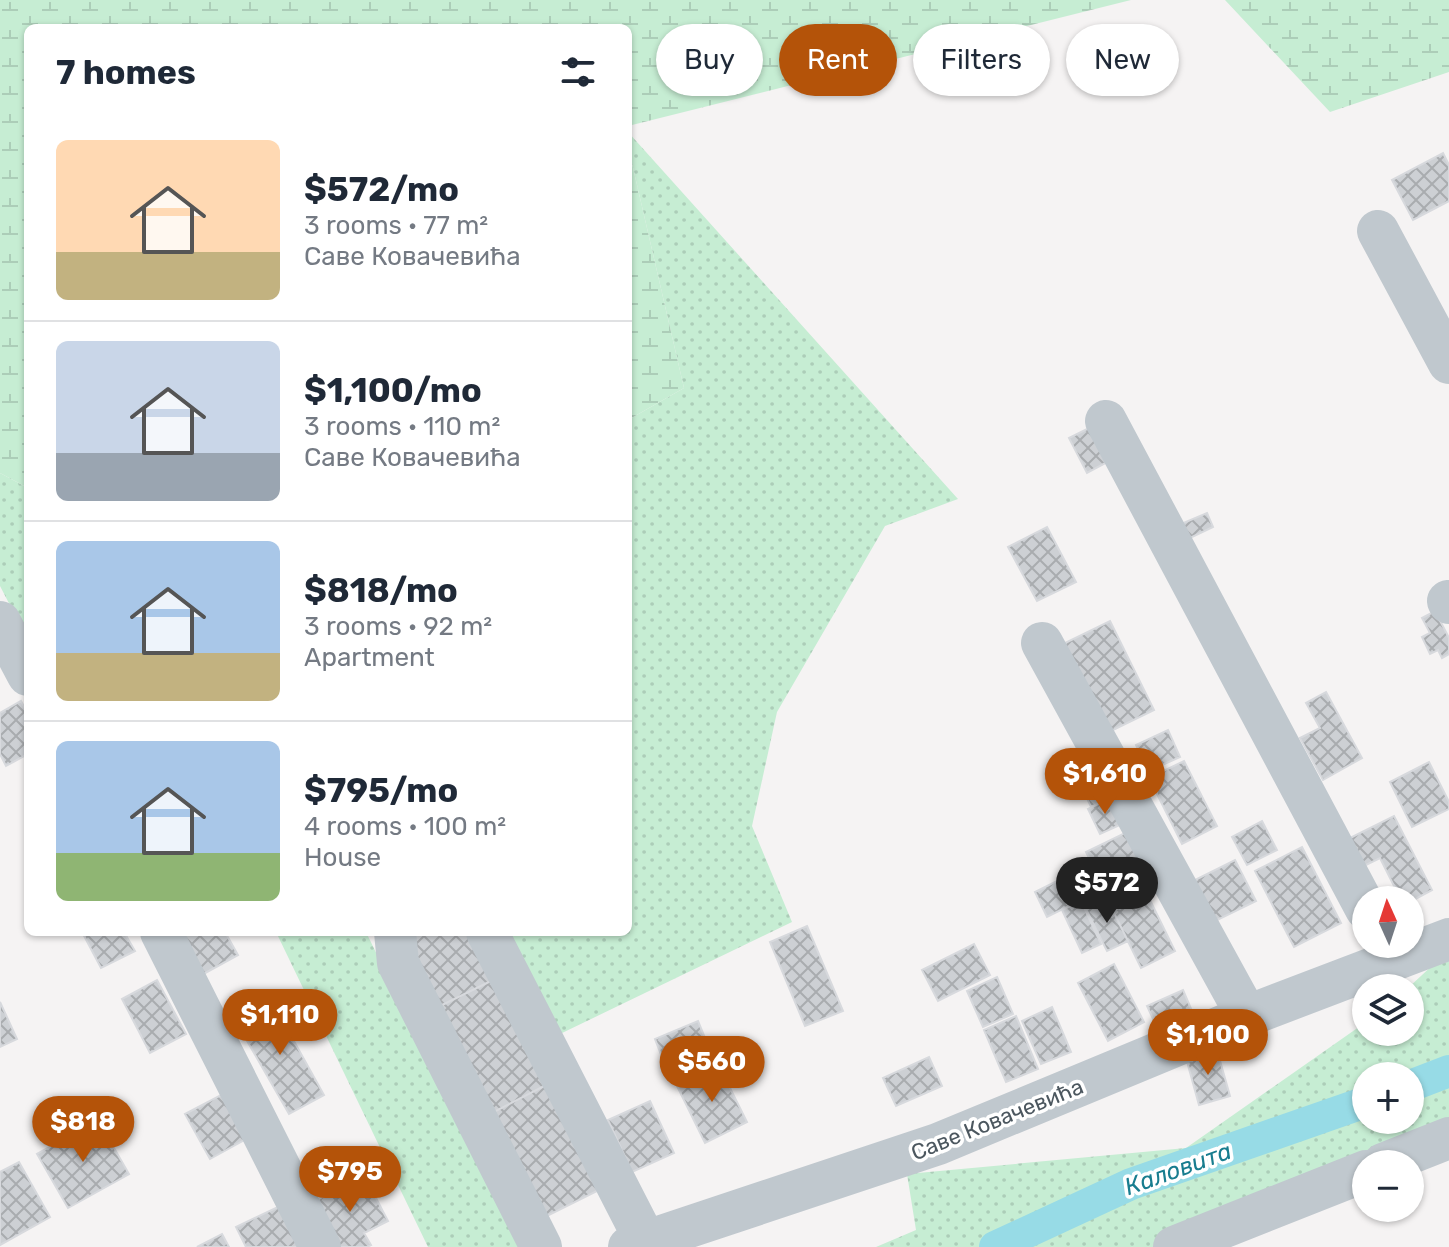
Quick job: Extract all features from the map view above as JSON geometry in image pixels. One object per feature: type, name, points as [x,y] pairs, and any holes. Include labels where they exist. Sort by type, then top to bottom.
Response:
[{"type":"street","points":[[1378,231],[1449,363]]},
{"type":"street","points":[[1106,421],[1354,886]]},
{"type":"street","points":[[0,622],[24,667]]},
{"type":"street","points":[[1042,643],[1247,1016]]},
{"type":"street","points":[[163,936],[320,1247]]},
{"type":"street","points":[[395,936],[398,963],[541,1247]]},
{"type":"street","points":[[489,936],[637,1244]]},
{"type":"street","name":"Саве Ковачевића","points":[[1424,944],[1449,939]]},
{"type":"street","name":"Саве Ковачевића","points":[[637,1244],[938,1144],[1247,1016],[1376,958]]},
{"type":"street","points":[[1419,1150],[1449,1138]]},
{"type":"street","points":[[1174,1247],[1352,1177]]},
{"type":"green space","points":[[0,0],[1131,0],[1035,24],[913,24],[913,55],[897,59],[897,24],[779,24],[779,88],[763,92],[763,24],[656,24],[656,96],[748,96],[632,125],[632,24],[24,24],[24,486],[0,473]]},
{"type":"green space","points":[[1225,0],[1449,0],[1449,72],[1330,112]]},
{"type":"green space","points":[[632,136],[958,499],[885,526],[777,712],[752,826],[792,922],[560,1034],[509,936],[632,936],[632,418],[684,388],[632,163]]},
{"type":"green space","points":[[632,163],[684,388],[632,418]]},
{"type":"green space","points":[[0,473],[24,486],[24,632],[0,586]]},
{"type":"green space","points":[[278,936],[368,936],[519,1247],[428,1247]]},
{"type":"green space","points":[[1449,950],[1449,1137],[1416,1150],[1352,1150],[1352,1175],[1168,1247],[876,1247],[916,1230],[907,1174],[1186,1148],[1352,1032],[1352,1046],[1424,1046],[1423,974]]},
{"type":"building","points":[[1443,153],[1449,165],[1449,201],[1413,220],[1392,180]]},
{"type":"building","points":[[1093,426],[1111,460],[1087,473],[1069,438]]},
{"type":"building","points":[[1207,513],[1213,527],[1188,539],[1181,524]]},
{"type":"building","points":[[1047,527],[1076,582],[1037,601],[1008,547]]},
{"type":"building","points":[[1435,611],[1449,638],[1449,654],[1442,658],[1438,650],[1430,654],[1422,637],[1430,633],[1422,618]]},
{"type":"building","points":[[1110,621],[1154,710],[1105,734],[1061,645]]},
{"type":"building","points":[[1326,692],[1362,758],[1323,780],[1300,738],[1320,728],[1306,703]]},
{"type":"building","points":[[21,701],[24,707],[24,756],[6,766],[0,754],[0,713]]},
{"type":"building","points":[[1168,730],[1180,757],[1149,771],[1136,745]]},
{"type":"building","points":[[1184,761],[1217,826],[1182,844],[1149,778]]},
{"type":"building","points":[[1429,762],[1449,802],[1449,809],[1412,827],[1390,782]]},
{"type":"building","points":[[1095,769],[1109,798],[1091,807],[1077,777]]},
{"type":"building","points":[[1110,798],[1122,824],[1100,834],[1088,809]]},
{"type":"building","points":[[1394,816],[1432,890],[1424,894],[1424,886],[1394,886],[1380,858],[1358,869],[1344,841]]},
{"type":"building","points":[[1262,821],[1277,850],[1247,865],[1232,837]]},
{"type":"building","points":[[1127,832],[1151,881],[1110,901],[1086,852]]},
{"type":"building","points":[[1302,847],[1341,923],[1294,947],[1255,871]]},
{"type":"building","points":[[1235,860],[1256,901],[1205,926],[1185,885]]},
{"type":"building","points":[[1069,875],[1081,900],[1047,917],[1035,892]]},
{"type":"building","points":[[1147,894],[1175,951],[1141,968],[1113,911]]},
{"type":"building","points":[[1107,899],[1128,941],[1107,951],[1086,909]]},
{"type":"building","points":[[1081,901],[1101,944],[1082,953],[1062,910]]},
{"type":"building","points":[[807,926],[843,1011],[805,1026],[770,942]]},
{"type":"building","points":[[84,936],[126,936],[135,951],[101,968]]},
{"type":"building","points":[[185,936],[227,936],[238,955],[198,977]]},
{"type":"building","points":[[406,936],[478,936],[499,977],[432,1010]]},
{"type":"building","points":[[974,944],[990,975],[938,1001],[922,970]]},
{"type":"building","points":[[1114,964],[1144,1022],[1108,1041],[1078,983]]},
{"type":"building","points":[[499,977],[552,1082],[486,1116],[432,1010]]},
{"type":"building","points":[[997,977],[1013,1014],[983,1027],[967,991]]},
{"type":"building","points":[[157,980],[186,1034],[150,1053],[122,999]]},
{"type":"building","points":[[1183,990],[1195,1018],[1160,1034],[1147,1006]]},
{"type":"building","points":[[271,1000],[324,1095],[289,1114],[235,1020]]},
{"type":"building","points":[[0,1002],[17,1039],[0,1047]]},
{"type":"building","points":[[1052,1007],[1071,1052],[1041,1064],[1022,1021]]},
{"type":"building","points":[[1016,1016],[1038,1069],[1006,1082],[984,1030]]},
{"type":"building","points":[[698,1021],[714,1060],[670,1078],[655,1039]]},
{"type":"building","points":[[1217,1050],[1230,1096],[1199,1105],[1186,1058]]},
{"type":"building","points":[[929,1057],[942,1086],[896,1106],[883,1078]]},
{"type":"building","points":[[719,1066],[747,1122],[705,1143],[677,1086]]},
{"type":"building","points":[[552,1082],[605,1187],[539,1220],[486,1116]]},
{"type":"building","points":[[221,1095],[246,1139],[210,1159],[185,1114]]},
{"type":"building","points":[[650,1101],[674,1153],[632,1172],[608,1120]]},
{"type":"building","points":[[98,1120],[129,1174],[68,1208],[37,1154]]},
{"type":"building","points":[[19,1162],[50,1217],[0,1245],[0,1172]]},
{"type":"building","points":[[364,1175],[388,1221],[364,1233],[371,1245],[367,1247],[334,1247],[311,1203]]},
{"type":"building","points":[[282,1205],[302,1247],[246,1247],[236,1227]]},
{"type":"building","points":[[222,1234],[229,1247],[197,1247]]},
{"type":"waterway","name":"Каловита","points":[[1424,1081],[1449,1071]]},
{"type":"waterway","name":"Каловита","points":[[995,1247],[1131,1184],[1352,1107]]}]
